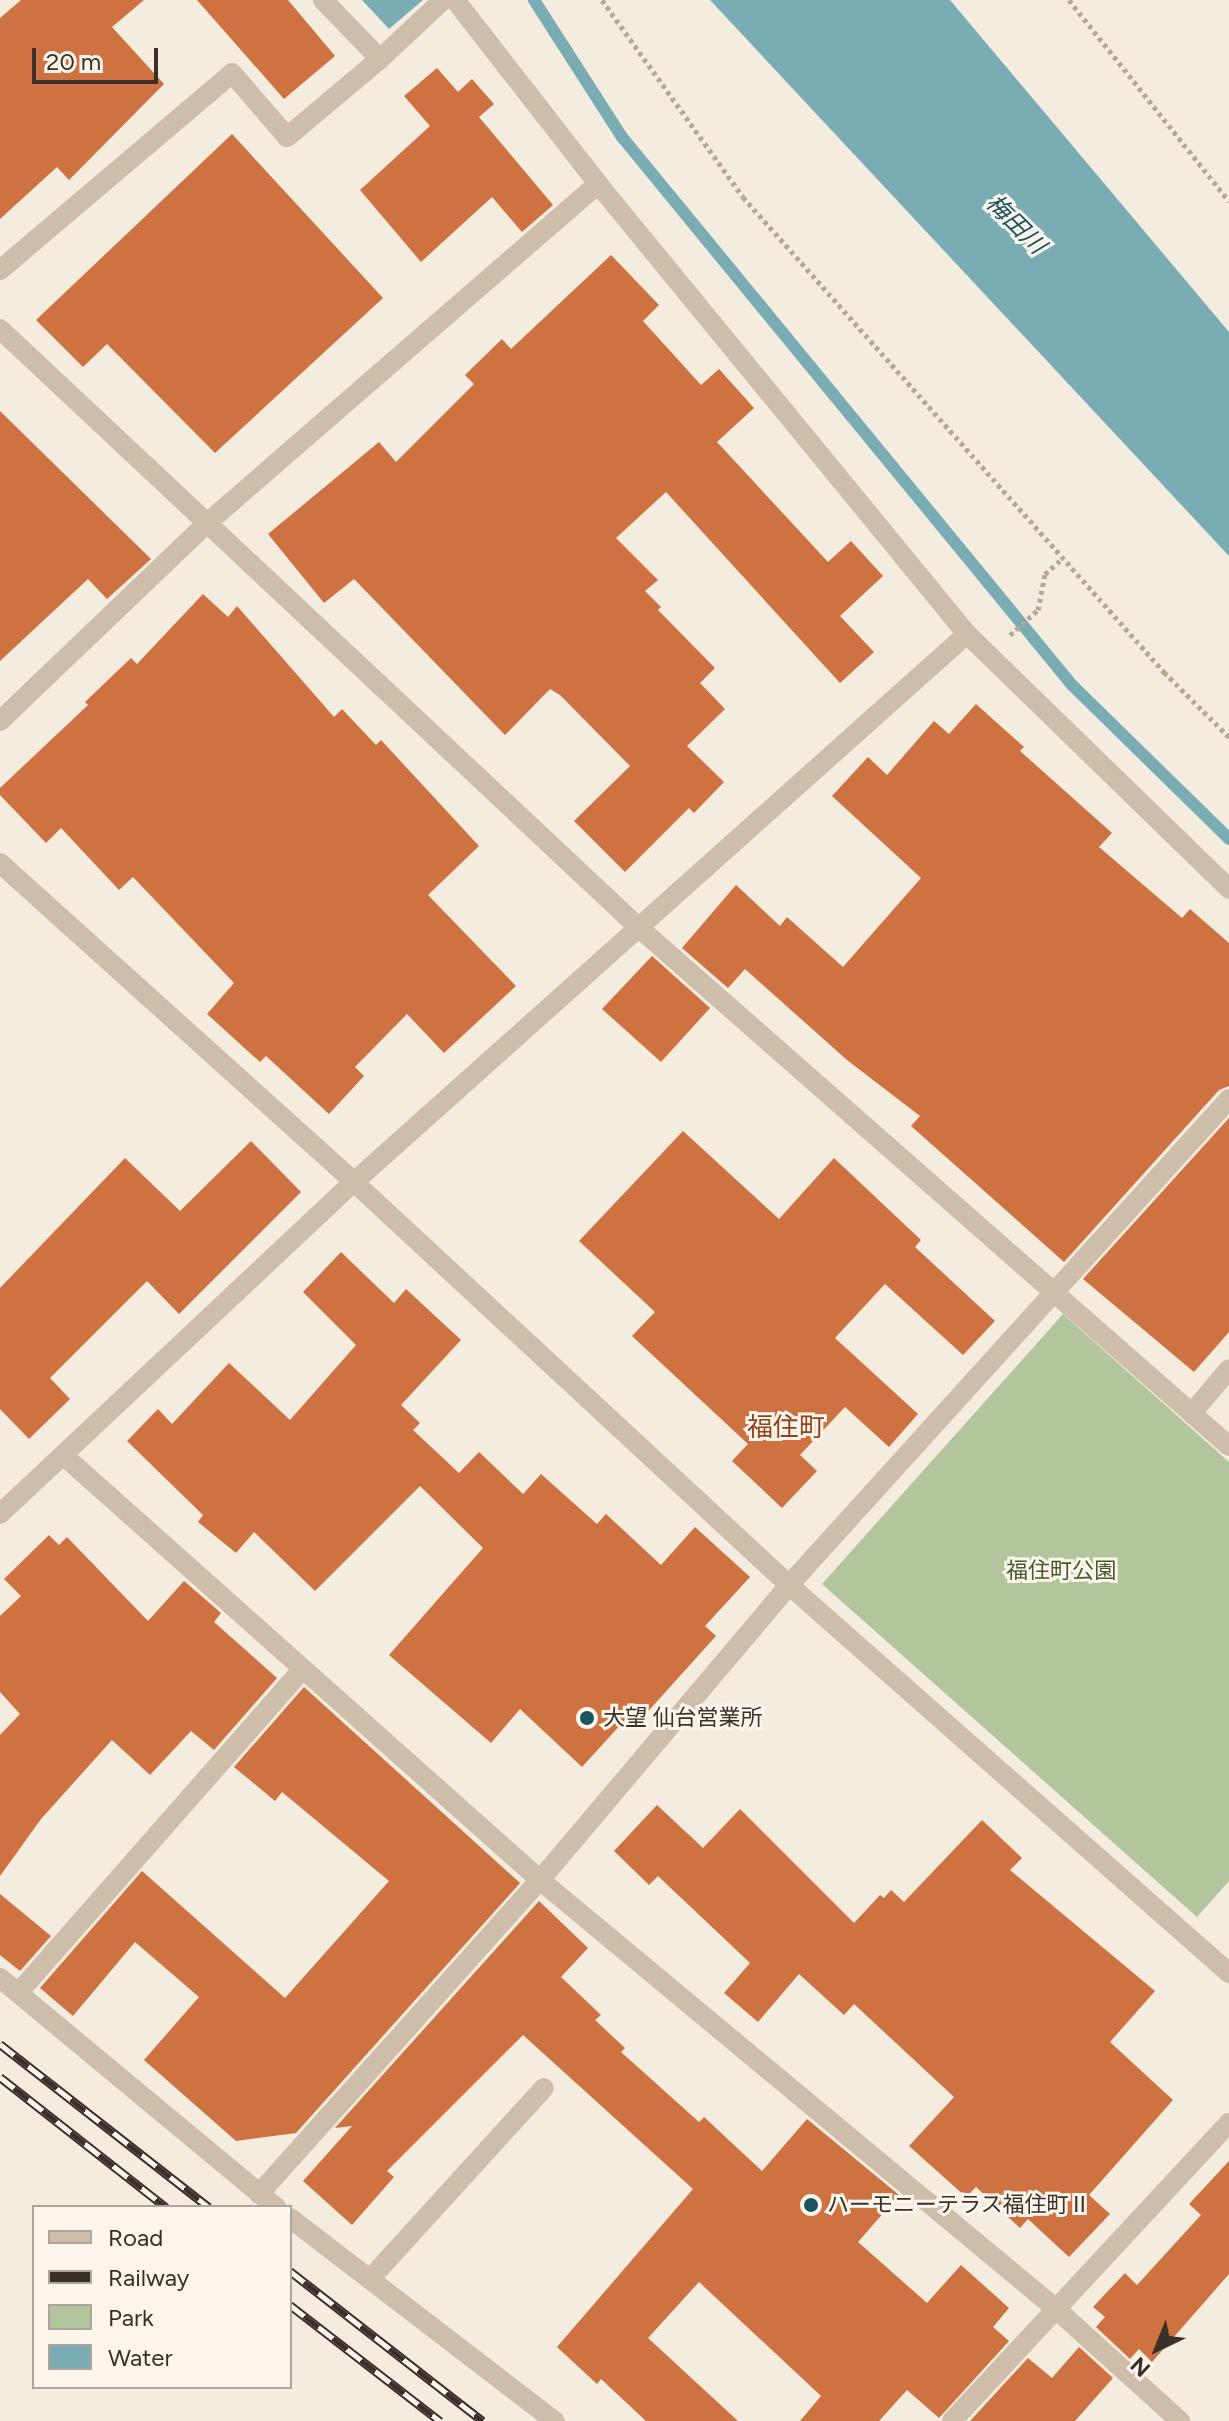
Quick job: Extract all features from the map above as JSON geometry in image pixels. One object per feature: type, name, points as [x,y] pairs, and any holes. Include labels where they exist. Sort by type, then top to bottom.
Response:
[{"type":"street","points":[[323,0],[380,59]]},
{"type":"street","points":[[0,270],[232,73],[287,137],[380,59],[443,0]]},
{"type":"street","points":[[455,0],[598,184],[967,634],[1229,889]]},
{"type":"street","points":[[0,721],[206,524],[598,184]]},
{"type":"street","points":[[0,329],[637,926],[1229,1446]]},
{"type":"street","points":[[0,1514],[354,1182],[967,634]]},
{"type":"street","points":[[0,863],[354,1182],[789,1585],[1229,1973]]},
{"type":"street","points":[[259,2194],[540,1880],[789,1585],[1229,1099]]},
{"type":"street","points":[[1192,1413],[1229,1369]]},
{"type":"street","points":[[63,1455],[300,1672],[540,1880],[1055,2308],[1180,2421]]},
{"type":"street","points":[[19,1992],[300,1672]]},
{"type":"street","points":[[0,1978],[273,2205]]},
{"type":"street","points":[[370,2279],[544,2088]]},
{"type":"street","points":[[952,2421],[1229,2123]]},
{"type":"street","points":[[292,2220],[555,2421]]},
{"type":"path","points":[[602,0],[743,197],[1063,558],[1229,737]]},
{"type":"path","points":[[1069,0],[1229,201]]},
{"type":"path","points":[[1006,638],[1038,610],[1045,574],[1063,558]]},
{"type":"green space","name":"福住町公園","points":[[1063,1314],[1229,1462],[1229,1881],[1197,1917],[822,1584]]},
{"type":"water","points":[[362,0],[423,0],[389,29]]},
{"type":"water","name":"梅田川","points":[[710,0],[950,0],[1229,332],[1229,556]]},
{"type":"building","points":[[21,0],[144,0],[112,27],[164,84],[69,180],[57,167],[0,219],[0,18]]},
{"type":"building","points":[[197,0],[288,0],[335,56],[284,99]]},
{"type":"building","points":[[437,68],[458,92],[472,79],[494,104],[479,117],[553,205],[522,232],[492,197],[421,262],[360,190],[430,126],[404,96]]},
{"type":"building","points":[[232,134],[383,298],[215,453],[107,344],[83,367],[36,320]]},
{"type":"building","points":[[611,255],[659,305],[643,321],[701,385],[719,369],[754,408],[717,442],[828,562],[851,541],[883,576],[840,616],[874,652],[840,683],[666,492],[616,538],[658,580],[645,591],[661,607],[658,610],[715,668],[700,683],[725,709],[687,746],[724,782],[694,813],[689,808],[625,872],[574,821],[630,766],[560,695],[550,689],[505,735],[354,579],[324,603],[268,534],[379,442],[396,462],[474,384],[465,375],[502,339],[511,349]]},
{"type":"building","points":[[0,411],[151,559],[107,599],[88,579],[0,661]]},
{"type":"building","points":[[203,594],[228,617],[237,606],[334,717],[342,709],[376,745],[381,740],[479,846],[428,895],[516,986],[444,1053],[407,1014],[355,1067],[364,1076],[329,1114],[266,1056],[260,1062],[207,1014],[234,983],[133,877],[119,890],[61,828],[46,843],[0,795],[0,788],[88,705],[85,702],[131,658],[137,664]]},
{"type":"building","points":[[976,704],[1024,747],[1020,751],[1112,833],[1099,847],[1182,918],[1190,909],[1229,943],[1229,1086],[1219,1090],[1064,1262],[911,1126],[920,1116],[847,1060],[745,969],[728,988],[682,948],[736,885],[780,926],[787,917],[843,967],[921,878],[832,796],[868,757],[887,775],[934,721],[949,734]]},
{"type":"building","points":[[652,956],[710,1008],[661,1062],[602,1009]]},
{"type":"building","points":[[1229,1118],[1229,1332],[1194,1372],[1083,1279]]},
{"type":"building","points":[[683,1131],[779,1219],[834,1158],[921,1240],[915,1247],[995,1321],[963,1355],[885,1284],[835,1338],[918,1414],[889,1447],[845,1407],[800,1455],[817,1471],[782,1508],[732,1461],[748,1444],[632,1336],[655,1312],[579,1241]]},
{"type":"building","points":[[251,1141],[301,1192],[179,1314],[147,1281],[50,1378],[70,1399],[29,1439],[0,1409],[0,1288],[125,1158],[180,1211]]},
{"type":"building","points":[[341,1252],[394,1303],[406,1289],[461,1340],[401,1405],[420,1423],[413,1430],[459,1473],[479,1452],[523,1494],[541,1474],[597,1524],[606,1514],[661,1565],[695,1527],[750,1577],[705,1626],[716,1636],[642,1718],[633,1711],[582,1767],[520,1709],[491,1743],[389,1655],[483,1548],[420,1486],[315,1591],[254,1532],[236,1553],[198,1522],[203,1515],[127,1441],[158,1409],[172,1424],[229,1363],[290,1420],[356,1345],[303,1292]]},
{"type":"building","points":[[49,1535],[59,1545],[67,1537],[148,1621],[184,1581],[221,1613],[214,1622],[277,1678],[214,1750],[191,1731],[150,1775],[112,1740],[41,1819],[0,1876],[0,1735],[20,1714],[0,1692],[0,1616],[21,1596],[4,1579]]},
{"type":"building","points":[[304,1687],[520,1883],[296,2133],[236,2141],[144,2060],[199,1997],[135,1942],[73,2016],[40,1988],[142,1871],[285,1998],[389,1881],[282,1792],[275,1801],[234,1767]]},
{"type":"building","points":[[657,1805],[703,1848],[740,1809],[854,1923],[880,1895],[884,1898],[891,1890],[904,1902],[982,1820],[1022,1858],[1010,1870],[1155,1991],[1110,2042],[1173,2100],[1089,2195],[1110,2214],[1069,2257],[1028,2219],[1020,2228],[976,2187],[966,2197],[909,2146],[954,2097],[854,2004],[844,2015],[799,1974],[758,2022],[724,1993],[750,1963],[658,1876],[649,1885],[614,1851]]},
{"type":"building","points":[[0,1894],[51,1936],[20,1971],[0,1955]]},
{"type":"building","points":[[539,1901],[588,1948],[561,1977],[601,2015],[595,2020],[625,2048],[621,2052],[699,2122],[704,2117],[762,2171],[807,2119],[899,2195],[858,2242],[927,2303],[961,2265],[1009,2308],[993,2327],[1009,2341],[939,2418],[907,2390],[879,2421],[800,2421],[821,2396],[699,2282],[648,2338],[738,2421],[646,2421],[601,2379],[597,2384],[557,2347],[693,2189],[523,2035],[387,2171],[394,2177],[352,2225],[303,2181],[352,2126],[335,2128]]},
{"type":"building","points":[[1229,2161],[1229,2274],[1152,2362],[1139,2349],[1130,2359],[1096,2327],[1105,2317],[1093,2307],[1125,2273],[1137,2285],[1201,2215],[1189,2204]]},
{"type":"building","points":[[1079,2347],[1113,2378],[1075,2421],[970,2421],[1028,2358],[1052,2378]]},
{"type":"waterway","points":[[534,0],[622,137],[1072,685],[1229,839]]},
{"type":"railway","points":[[0,2044],[206,2205]]},
{"type":"railway","points":[[0,2077],[163,2205]]},
{"type":"railway","points":[[292,2273],[483,2421]]},
{"type":"railway","points":[[292,2307],[440,2421]]},
{"type":"place","name":"大望 仙台営業所","points":[[587,1718]]},
{"type":"place","name":"ハーモニーテラス福住町Ⅱ","points":[[811,2205]]},
{"type":"district","name":"福住町","points":[[786,1428]]}]
